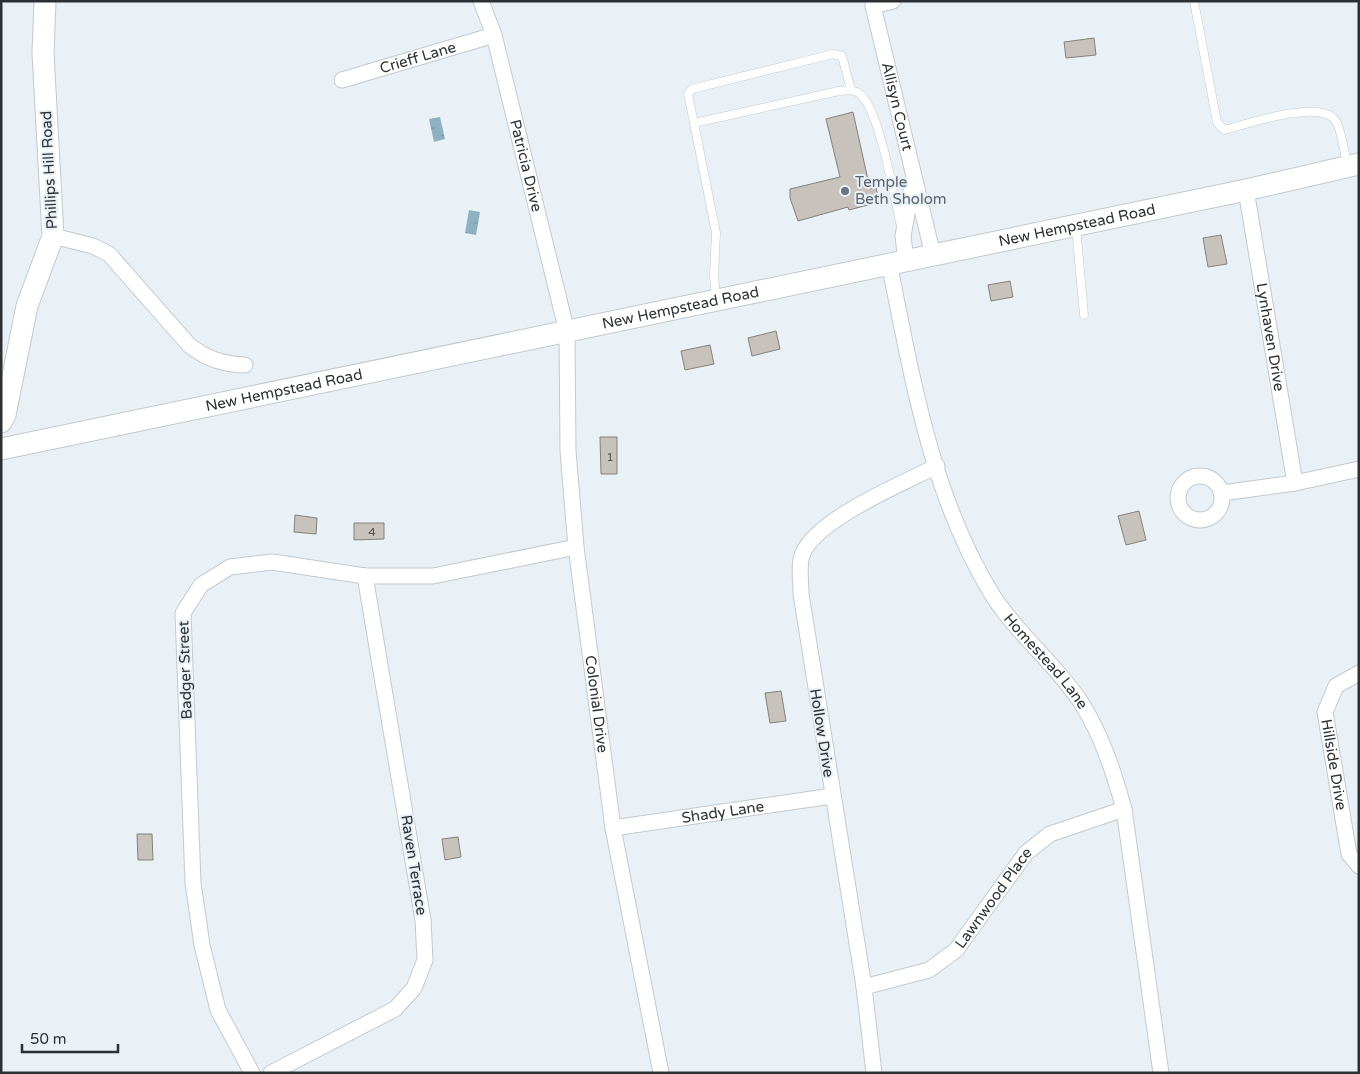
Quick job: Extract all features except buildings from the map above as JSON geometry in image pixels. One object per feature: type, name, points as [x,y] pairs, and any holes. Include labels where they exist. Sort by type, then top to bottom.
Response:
[{"type":"street","name":"Phillips Hill Road","points":[[1,422],[5,415],[27,306],[53,236],[43,53],[45,1]]},
{"type":"street","name":"Patricia Drive","points":[[481,1],[494,35],[567,332]]},
{"type":"street","name":"Allisyn Court","points":[[893,1],[873,6],[915,173],[933,255]]},
{"type":"street","name":"Crieff Lane","points":[[342,80],[494,35]]},
{"type":"street","name":"New Hempstead Road","points":[[1,449],[1246,190],[1353,166]]},
{"type":"street","name":"Homestead Lane","points":[[915,173],[898,262],[922,424],[961,536],[994,597],[1082,704],[1113,767],[1124,809],[1161,1073]]},
{"type":"street","name":"Lynhaven Drive","points":[[1246,190],[1294,483]]},
{"type":"street","points":[[53,236],[93,246],[108,254],[189,345],[199,353],[219,363],[244,365]]},
{"type":"street","name":"Colonial Drive","points":[[567,332],[568,451],[576,547],[613,828],[661,1073]]},
{"type":"street","name":"Hollow Drive","points":[[874,1073],[864,987],[801,594],[801,558],[820,530],[853,508],[937,466]]},
{"type":"street","points":[[1222,493],[1294,483],[1359,469]]},
{"type":"street","name":"Badger Street","points":[[252,1073],[218,1010],[202,945],[193,883],[183,613],[201,585],[230,567],[272,562],[366,576],[433,576],[576,547]]},
{"type":"street","name":"Raven Terrace","points":[[271,1073],[395,1009],[414,988],[425,960],[423,920],[366,576]]},
{"type":"street","name":"Hillside Drive","points":[[1359,673],[1336,686],[1325,712],[1349,854],[1359,866]]},
{"type":"street","name":"Shady Lane","points":[[613,828],[832,796]]},
{"type":"street","name":"Lawnwood Place","points":[[864,987],[929,970],[956,950],[1026,853],[1050,834],[1124,809]]},
{"type":"lane","points":[[1194,1],[1218,122],[1224,130],[1301,112],[1325,112],[1336,121],[1353,166]]},
{"type":"lane","points":[[716,300],[714,275],[716,233],[688,94],[692,89],[833,54],[842,56],[851,90]]},
{"type":"lane","points":[[694,123],[839,91],[851,90],[861,95],[873,114],[903,236]]},
{"type":"lane","points":[[1076,225],[1084,315]]},
{"type":"water","points":[[440,117],[445,139],[434,142],[429,119]]},
{"type":"water","points":[[469,210],[480,212],[476,235],[465,233]]},
{"type":"place","name":"Temple Beth Sholom","points":[[845,191]]}]
